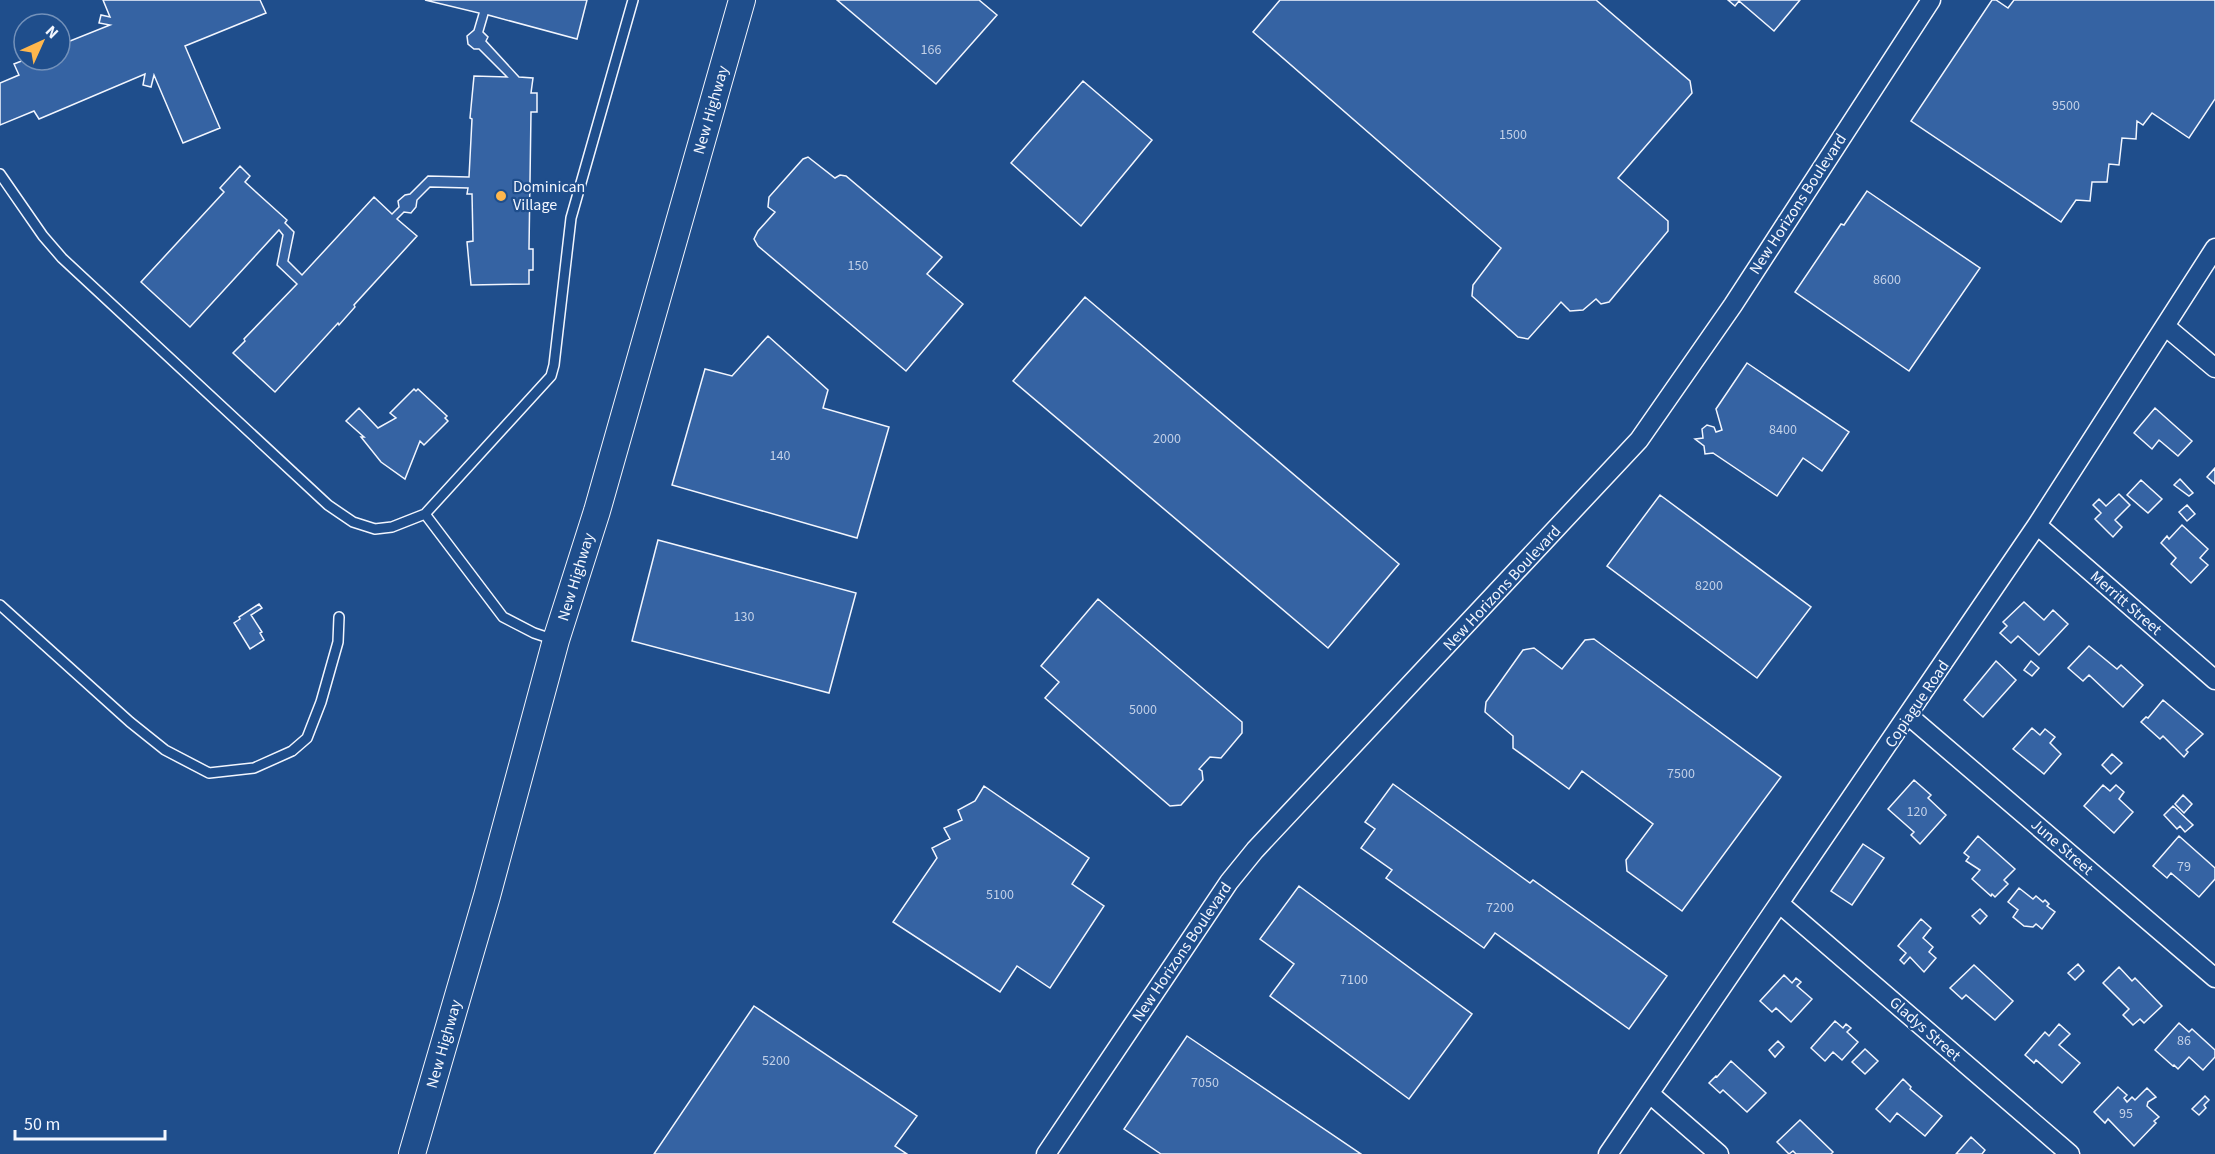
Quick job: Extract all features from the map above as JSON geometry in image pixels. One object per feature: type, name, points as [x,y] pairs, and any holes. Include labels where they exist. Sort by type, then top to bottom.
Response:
[{"type":"main road","name":"New Highway","points":[[412,1154],[487,896],[556,640],[597,511],[742,0]]},
{"type":"street","name":"New Horizons Boulevard","points":[[1046,1154],[1229,882],[1255,850],[1639,440],[1732,305],[1930,0]]},
{"type":"street","name":"Copiague Road","points":[[1608,1154],[1909,716],[2037,525],[2215,248]]},
{"type":"street","points":[[2165,326],[2215,368]]},
{"type":"street","name":"Merritt Street","points":[[2037,525],[2215,680]]},
{"type":"street","name":"June Street","points":[[1909,716],[2215,978]]},
{"type":"street","name":"Gladys Street","points":[[1780,904],[2070,1154]]},
{"type":"street","points":[[1650,1094],[1719,1154]]},
{"type":"lane","points":[[0,174],[43,236],[62,258],[328,505],[353,522],[375,529],[392,527],[425,514],[551,376],[555,365],[571,218],[633,0]]},
{"type":"lane","points":[[425,514],[503,617],[534,633],[556,640]]},
{"type":"lane","points":[[0,605],[130,722],[165,750],[209,773],[254,768],[292,752],[308,738],[338,642],[339,617]]},
{"type":"building","points":[[103,0],[260,0],[266,13],[185,46],[220,128],[183,143],[154,75],[151,87],[143,85],[145,74],[39,119],[34,111],[0,125],[0,83],[19,75],[18,72],[72,72],[72,40],[110,25],[99,23],[101,15],[110,17]]},
{"type":"building","name":"Dominican Village","points":[[425,0],[587,0],[577,39],[488,15],[483,32],[488,37],[486,41],[519,77],[533,78],[531,93],[537,93],[537,112],[531,112],[529,249],[533,249],[533,270],[529,270],[529,284],[471,285],[467,242],[473,241],[472,194],[467,194],[468,188],[430,187],[417,200],[416,207],[411,213],[404,212],[397,219],[417,236],[354,305],[355,307],[339,325],[338,323],[275,392],[233,353],[297,284],[277,265],[283,235],[279,230],[190,327],[141,282],[224,192],[220,188],[240,166],[250,176],[245,182],[287,220],[285,223],[294,232],[288,261],[302,275],[374,197],[392,214],[399,207],[398,201],[410,194],[428,176],[469,177],[472,119],[470,118],[474,76],[507,77],[479,49],[474,49],[468,44],[467,36],[474,30],[479,13]]},
{"type":"building","points":[[837,0],[979,0],[997,15],[936,84]]},
{"type":"building","points":[[1280,0],[1596,0],[1690,81],[1692,93],[1618,178],[1668,221],[1668,231],[1609,302],[1601,304],[1596,299],[1583,310],[1570,311],[1561,302],[1528,339],[1518,337],[1472,296],[1473,285],[1501,248],[1253,32]]},
{"type":"building","points":[[1728,0],[1800,0],[1774,31],[1739,1],[1735,6]]},
{"type":"building","points":[[1992,0],[2008,8],[2014,0],[2215,0],[2215,99],[2189,138],[2152,113],[2143,125],[2137,121],[2136,139],[2122,138],[2119,165],[2109,164],[2107,182],[2092,182],[2090,201],[2076,200],[2061,222],[1911,121]]},
{"type":"building","points":[[1083,81],[1152,140],[1081,226],[1011,163]]},
{"type":"building","points":[[808,157],[835,178],[840,175],[846,176],[942,257],[927,274],[963,304],[906,371],[758,246],[754,239],[775,212],[768,207],[769,197],[803,159]]},
{"type":"building","points":[[1867,191],[1980,268],[1909,371],[1795,292],[1841,224],[1844,225]]},
{"type":"building","points":[[1085,297],[1399,564],[1328,648],[1013,381]]},
{"type":"building","points":[[768,336],[828,390],[823,408],[889,427],[857,538],[672,485],[705,369],[732,376]]},
{"type":"building","points":[[1747,363],[1849,432],[1822,471],[1803,458],[1777,496],[1713,453],[1705,454],[1704,446],[1695,439],[1703,438],[1702,429],[1707,425],[1714,427],[1716,432],[1722,430],[1716,409]]},
{"type":"building","points":[[414,389],[416,391],[418,389],[447,416],[445,418],[448,421],[424,445],[420,441],[405,479],[381,462],[361,437],[364,437],[346,421],[359,408],[378,428],[396,418],[390,413]]},
{"type":"building","points":[[2155,408],[2192,441],[2178,456],[2159,440],[2152,449],[2134,433]]},
{"type":"building","points":[[2215,468],[2215,484],[2207,477]]},
{"type":"building","points":[[2180,479],[2193,493],[2189,496],[2174,485]]},
{"type":"building","points":[[2141,480],[2162,499],[2148,513],[2127,495]]},
{"type":"building","points":[[2119,494],[2130,505],[2115,520],[2122,527],[2113,537],[2095,519],[2101,513],[2093,505],[2099,499],[2106,506]]},
{"type":"building","points":[[1660,495],[1811,607],[1757,678],[1607,566]]},
{"type":"building","points":[[2187,505],[2195,514],[2187,521],[2179,512]]},
{"type":"building","points":[[2182,525],[2208,549],[2200,558],[2208,565],[2191,583],[2171,564],[2176,558],[2161,543],[2167,536],[2169,539]]},
{"type":"building","points":[[658,540],[856,593],[829,693],[632,641]]},
{"type":"building","points":[[1098,599],[1242,722],[1242,733],[1221,758],[1210,757],[1199,769],[1202,771],[1203,780],[1181,805],[1170,806],[1045,698],[1059,682],[1041,666]]},
{"type":"building","points":[[2024,602],[2044,620],[2053,610],[2068,624],[2039,655],[2018,636],[2011,643],[2000,633],[2007,626],[2003,622]]},
{"type":"building","points":[[259,604],[262,608],[251,615],[262,632],[260,633],[264,640],[250,649],[234,623]]},
{"type":"building","points":[[1594,639],[1781,777],[1682,911],[1627,871],[1626,860],[1653,824],[1582,771],[1569,789],[1513,748],[1513,736],[1485,712],[1486,702],[1523,650],[1534,648],[1562,669],[1585,640]]},
{"type":"building","points":[[2089,646],[2117,669],[2121,665],[2143,685],[2123,707],[2089,675],[2083,681],[2068,668]]},
{"type":"building","points":[[1996,661],[2016,680],[1983,717],[1964,700]]},
{"type":"building","points":[[2031,661],[2039,668],[2032,676],[2024,670]]},
{"type":"building","points":[[2163,700],[2203,734],[2186,750],[2188,752],[2184,757],[2163,736],[2160,739],[2141,722],[2146,717],[2148,718]]},
{"type":"building","points":[[2032,728],[2040,735],[2045,729],[2055,737],[2050,743],[2061,754],[2044,774],[2013,749]]},
{"type":"building","points":[[2112,754],[2122,763],[2111,774],[2102,765]]},
{"type":"building","points":[[1914,780],[1931,795],[1928,798],[1946,815],[1920,844],[1911,835],[1914,832],[1888,809]]},
{"type":"building","points":[[1393,784],[1530,883],[1533,880],[1667,976],[1629,1029],[1495,933],[1484,948],[1386,878],[1392,870],[1361,848],[1375,829],[1365,822]]},
{"type":"building","points":[[2103,785],[2110,791],[2116,785],[2124,792],[2119,799],[2133,812],[2114,833],[2084,806]]},
{"type":"building","points":[[984,786],[1089,858],[1072,884],[1104,906],[1050,988],[1017,966],[1000,992],[893,922],[937,858],[932,848],[950,839],[944,828],[962,820],[958,810],[975,801]]},
{"type":"building","points":[[2183,795],[2192,804],[2184,813],[2175,804]]},
{"type":"building","points":[[2173,806],[2193,825],[2185,832],[2180,826],[2177,829],[2164,815]]},
{"type":"building","points":[[1978,836],[2015,869],[2004,880],[2008,884],[1995,897],[1972,879],[1980,870],[1966,861],[1969,857],[1964,853]]},
{"type":"building","points":[[2179,836],[2215,868],[2215,879],[2199,897],[2171,873],[2167,878],[2153,866]]},
{"type":"building","points":[[1863,844],[1884,858],[1852,905],[1831,891]]},
{"type":"building","points":[[1299,886],[1472,1014],[1409,1099],[1270,996],[1294,964],[1260,939]]},
{"type":"building","points":[[2019,888],[2033,899],[2036,896],[2043,902],[2045,900],[2049,904],[2047,906],[2055,912],[2042,929],[2036,924],[2033,927],[2024,926],[2013,917],[2018,910],[2008,902]]},
{"type":"building","points":[[1980,909],[1987,916],[1980,924],[1972,916]]},
{"type":"building","points":[[1921,919],[1931,928],[1923,938],[1933,947],[1929,952],[1936,958],[1924,972],[1910,957],[1904,964],[1900,960],[1906,953],[1898,946]]},
{"type":"building","points":[[2078,964],[2084,971],[2075,980],[2068,973]]},
{"type":"building","points":[[1974,965],[2013,1001],[1995,1020],[1966,995],[1962,999],[1950,988]]},
{"type":"building","points":[[2119,967],[2132,981],[2135,978],[2162,1006],[2144,1023],[2140,1019],[2133,1025],[2123,1015],[2129,1009],[2103,983]]},
{"type":"building","points":[[1784,975],[1792,983],[1796,978],[1801,982],[1797,986],[1812,999],[1791,1022],[1776,1008],[1772,1012],[1760,1001]]},
{"type":"building","points":[[754,1006],[917,1116],[895,1146],[907,1154],[654,1154]]},
{"type":"building","points":[[1835,1021],[1843,1028],[1846,1024],[1851,1028],[1847,1032],[1858,1042],[1842,1060],[1833,1052],[1825,1061],[1811,1048]]},
{"type":"building","points":[[2179,1023],[2189,1032],[2192,1029],[2215,1050],[2215,1057],[2203,1070],[2189,1057],[2178,1069],[2155,1050]]},
{"type":"building","points":[[2059,1024],[2070,1034],[2059,1045],[2080,1063],[2062,1083],[2036,1060],[2034,1063],[2025,1055],[2045,1032],[2049,1036]]},
{"type":"building","points":[[1187,1036],[1361,1154],[1161,1154],[1124,1129]]},
{"type":"building","points":[[1778,1041],[1784,1047],[1775,1057],[1769,1050]]},
{"type":"building","points":[[1865,1049],[1878,1061],[1865,1074],[1852,1062]]},
{"type":"building","points":[[1731,1061],[1766,1093],[1747,1112],[1723,1090],[1720,1093],[1709,1083]]},
{"type":"building","points":[[1903,1079],[1911,1087],[1910,1089],[1942,1116],[1925,1136],[1897,1113],[1890,1122],[1876,1109]]},
{"type":"building","points":[[2118,1087],[2127,1095],[2124,1098],[2127,1102],[2132,1097],[2135,1100],[2147,1088],[2156,1097],[2148,1102],[2147,1106],[2159,1117],[2134,1146],[2108,1119],[2105,1123],[2094,1112]]},
{"type":"building","points":[[2205,1096],[2209,1100],[2204,1105],[2206,1108],[2199,1115],[2192,1109]]},
{"type":"building","points":[[1800,1120],[1833,1152],[1831,1154],[1796,1154],[1793,1151],[1789,1154],[1777,1142]]},
{"type":"building","points":[[1971,1137],[1985,1150],[1982,1154],[1956,1154]]},
{"type":"place","name":"Dominican Village","points":[[501,196]]}]
